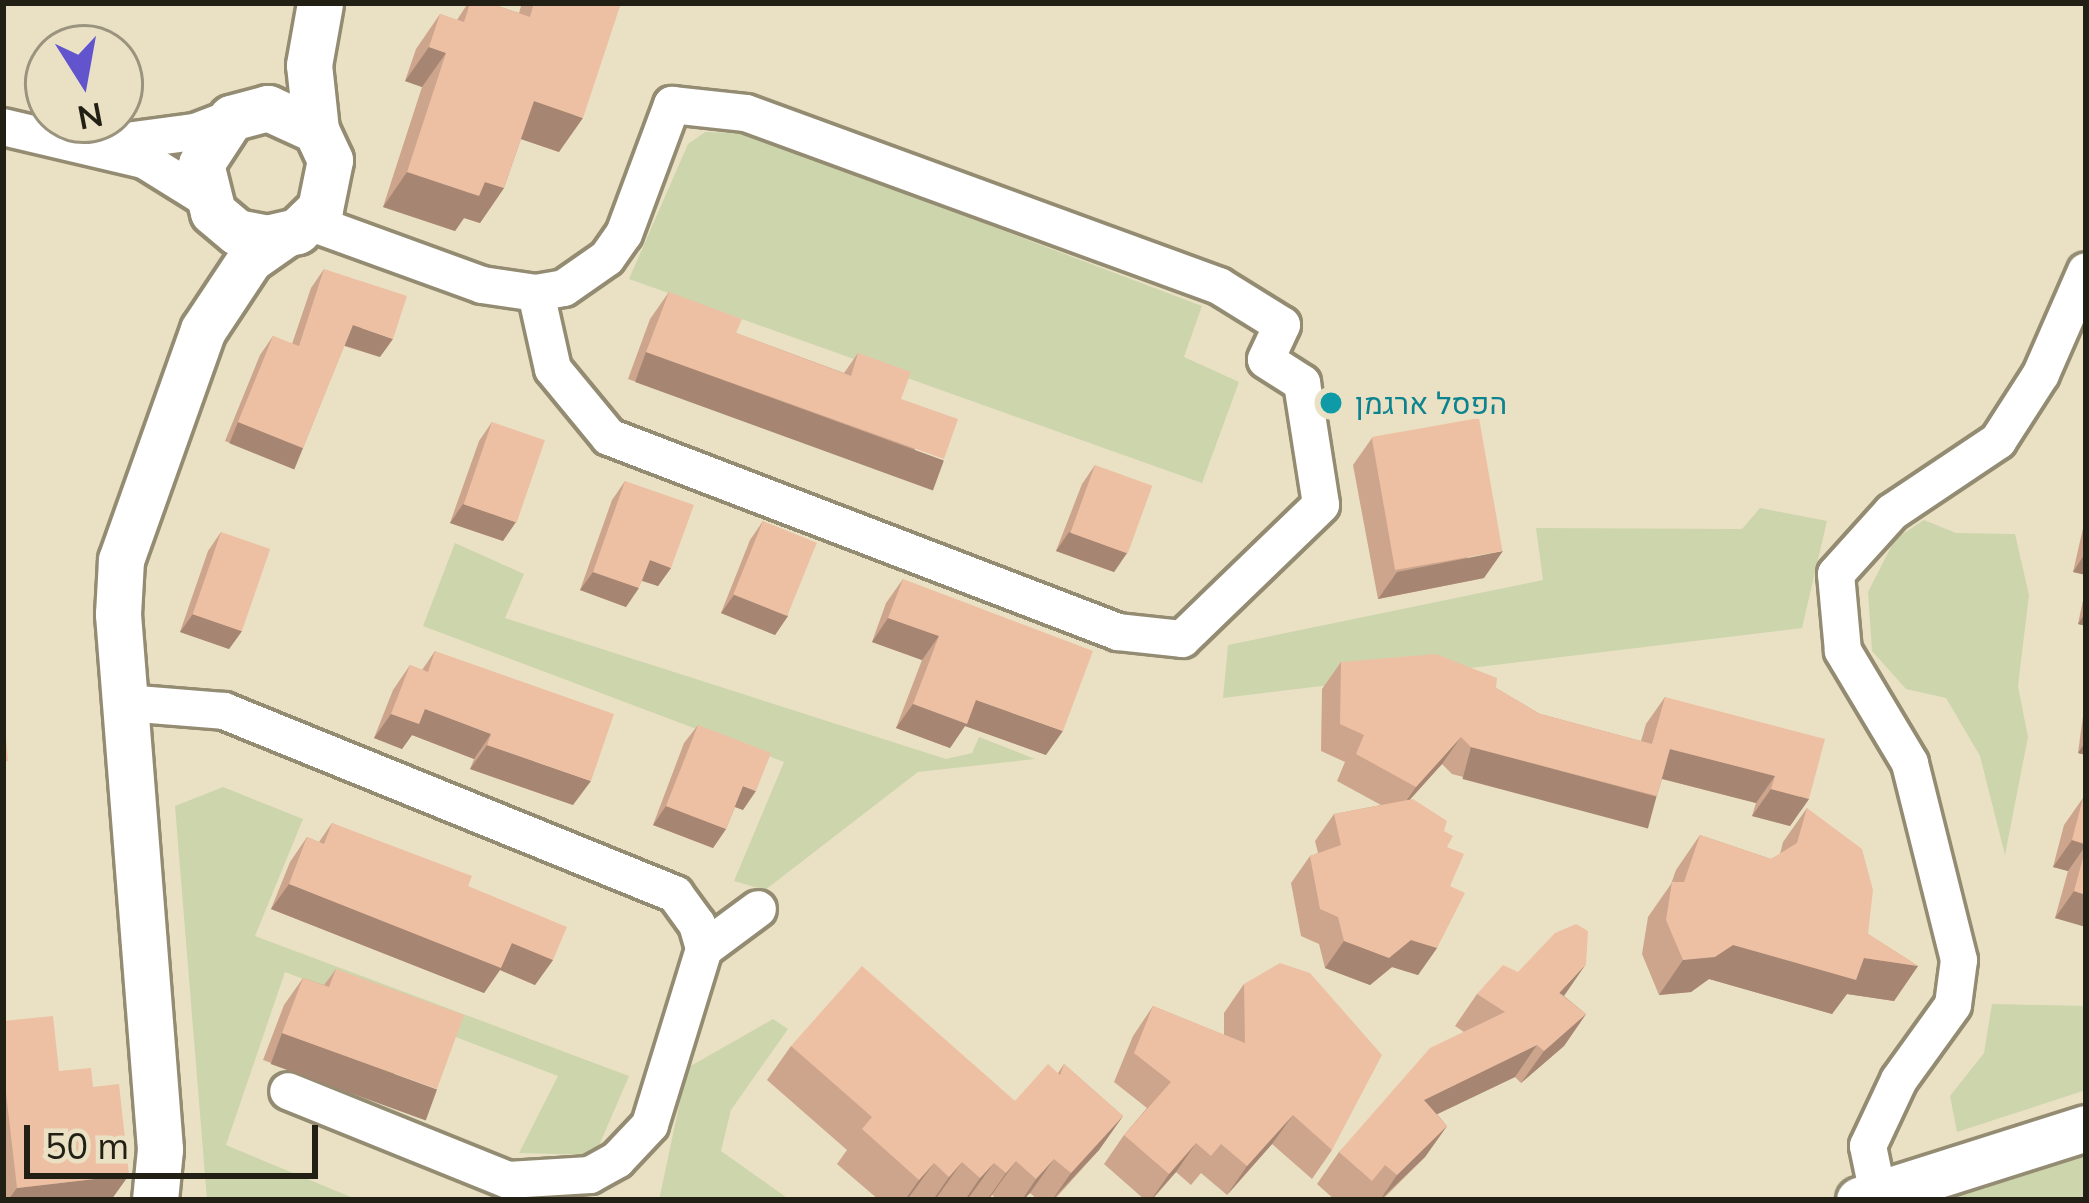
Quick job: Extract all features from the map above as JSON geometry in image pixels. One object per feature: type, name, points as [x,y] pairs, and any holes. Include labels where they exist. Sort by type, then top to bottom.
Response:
[{"type":"street","points":[[155,1200],[160,1149],[125,704],[121,560],[213,312],[220,261],[209,205],[206,146],[237,115],[319,6]]},
{"type":"street","points":[[213,312],[250,260],[296,229],[332,178],[316,130],[308,65],[319,6]]},
{"type":"street","points":[[3,127],[143,160],[253,237],[296,229],[482,285],[536,293],[587,274],[624,234],[672,105],[746,113],[1219,286],[1282,325],[1266,360],[1301,383],[1321,505],[1182,640],[1118,632],[609,437],[553,369],[536,293]]},
{"type":"street","points":[[89,145],[167,137],[237,115],[288,111],[316,130]]},
{"type":"street","points":[[2086,271],[2041,374],[1998,441],[1892,512],[1836,574],[1843,651],[1910,763],[1959,960],[1953,1005],[1899,1080],[1868,1146],[1868,1197],[2086,1128]]},
{"type":"street","points":[[125,704],[224,711],[675,894],[698,924],[704,950],[650,1126],[590,1175],[508,1180],[287,1091]]},
{"type":"street","points":[[704,950],[758,908]]},
{"type":"street","points":[[160,1149],[174,1200]]},
{"type":"green space","points":[[705,132],[745,133],[1202,306],[1184,357],[1239,382],[1202,483],[629,279],[688,144]]},
{"type":"green space","points":[[1760,508],[1827,521],[1802,628],[1223,698],[1228,645],[1543,580],[1536,528],[1742,529]]},
{"type":"green space","points":[[1924,520],[1956,533],[2015,534],[2029,595],[2018,686],[2028,737],[2005,855],[1980,756],[1946,698],[1906,689],[1872,651],[1868,592],[1895,539]]},
{"type":"green space","points":[[455,543],[524,574],[505,618],[946,759],[972,753],[979,737],[1035,759],[918,772],[765,890],[734,881],[784,762],[423,626]]},
{"type":"green space","points":[[223,787],[303,819],[255,936],[629,1076],[595,1155],[519,1153],[558,1076],[285,972],[226,1145],[358,1200],[207,1200],[175,806]]},
{"type":"green space","points":[[1992,1004],[2086,1006],[2086,1090],[1957,1132],[1950,1096],[1984,1053]]},
{"type":"green space","points":[[773,1019],[788,1029],[731,1110],[721,1151],[790,1200],[659,1200],[687,1068]]},
{"type":"green space","points":[[2086,1151],[2086,1200],[1941,1200],[2031,1171]]},
{"type":"building","points":[[470,3],[489,3],[530,17],[534,3],[621,3],[583,118],[534,101],[504,188],[485,182],[479,196],[407,172],[446,53],[429,47],[440,14],[464,22]]},
{"type":"building","points":[[324,269],[407,296],[393,339],[353,325],[303,448],[238,422],[273,336],[299,346]]},
{"type":"building","points":[[669,292],[742,319],[736,333],[851,376],[858,353],[911,372],[901,399],[958,419],[944,459],[646,352]]},
{"type":"building","points":[[1479,418],[1502,551],[1395,570],[1372,437]]},
{"type":"building","points":[[492,422],[545,440],[517,522],[464,504]]},
{"type":"building","points":[[1095,465],[1152,486],[1128,554],[1070,533]]},
{"type":"building","points":[[625,481],[694,505],[671,568],[650,560],[639,588],[593,572]]},
{"type":"building","points":[[763,521],[817,543],[787,616],[733,594]]},
{"type":"building","points":[[221,532],[270,549],[242,631],[193,614]]},
{"type":"building","points":[[903,579],[1093,651],[1063,731],[976,700],[967,724],[913,704],[939,636],[888,618]]},
{"type":"building","points":[[435,651],[614,714],[591,781],[487,745],[491,734],[425,709],[419,724],[391,714],[410,665],[428,672]]},
{"type":"building","points":[[1436,654],[1497,678],[1496,688],[1540,714],[1652,744],[1665,697],[1825,739],[1809,799],[1771,789],[1775,776],[1670,749],[1657,796],[1471,747],[1461,737],[1416,787],[1356,754],[1364,735],[1340,724],[1341,662]]},
{"type":"building","points":[[3,704],[8,761],[3,762]]},
{"type":"building","points":[[698,725],[771,753],[756,791],[743,786],[726,829],[666,806]]},
{"type":"building","points":[[1413,799],[1447,821],[1444,831],[1453,836],[1447,847],[1464,854],[1450,886],[1465,893],[1437,948],[1411,940],[1389,958],[1344,941],[1338,917],[1320,909],[1310,856],[1341,845],[1334,814]]},
{"type":"building","points":[[2086,799],[2086,844],[2072,840]]},
{"type":"building","points":[[1807,808],[1862,849],[1873,890],[1868,934],[1918,966],[1864,958],[1856,980],[1733,945],[1715,957],[1683,960],[1666,920],[1672,882],[1684,882],[1700,835],[1771,859],[1797,843]]},
{"type":"building","points":[[332,823],[472,876],[468,886],[567,927],[553,960],[512,943],[501,968],[289,884],[307,837],[324,844]]},
{"type":"building","points":[[2086,847],[2086,895],[2074,891]]},
{"type":"building","points":[[1576,924],[1588,931],[1586,964],[1559,993],[1586,1014],[1544,1051],[1537,1045],[1424,1100],[1447,1126],[1397,1175],[1385,1165],[1372,1181],[1339,1152],[1430,1048],[1505,1012],[1477,994],[1503,965],[1518,972],[1555,933]]},
{"type":"building","points":[[1280,963],[1310,973],[1382,1055],[1332,1150],[1293,1115],[1247,1166],[1221,1144],[1211,1156],[1196,1143],[1169,1174],[1124,1135],[1171,1082],[1134,1053],[1153,1006],[1245,1043],[1244,984]]},
{"type":"building","points":[[862,966],[1015,1101],[1048,1064],[1060,1075],[1064,1064],[1123,1116],[1071,1173],[1054,1159],[1036,1179],[1016,1161],[1006,1173],[994,1163],[980,1178],[962,1162],[949,1177],[934,1163],[919,1180],[862,1129],[872,1117],[791,1046]]},
{"type":"building","points":[[336,969],[464,1015],[437,1089],[282,1033],[303,978],[329,987]]},
{"type":"building","points":[[53,1016],[59,1071],[91,1068],[93,1087],[119,1084],[129,1175],[17,1188],[3,1067],[3,1021]]},
{"type":"place","name":"הפסל ארגמן","points":[[1331,403]]}]
